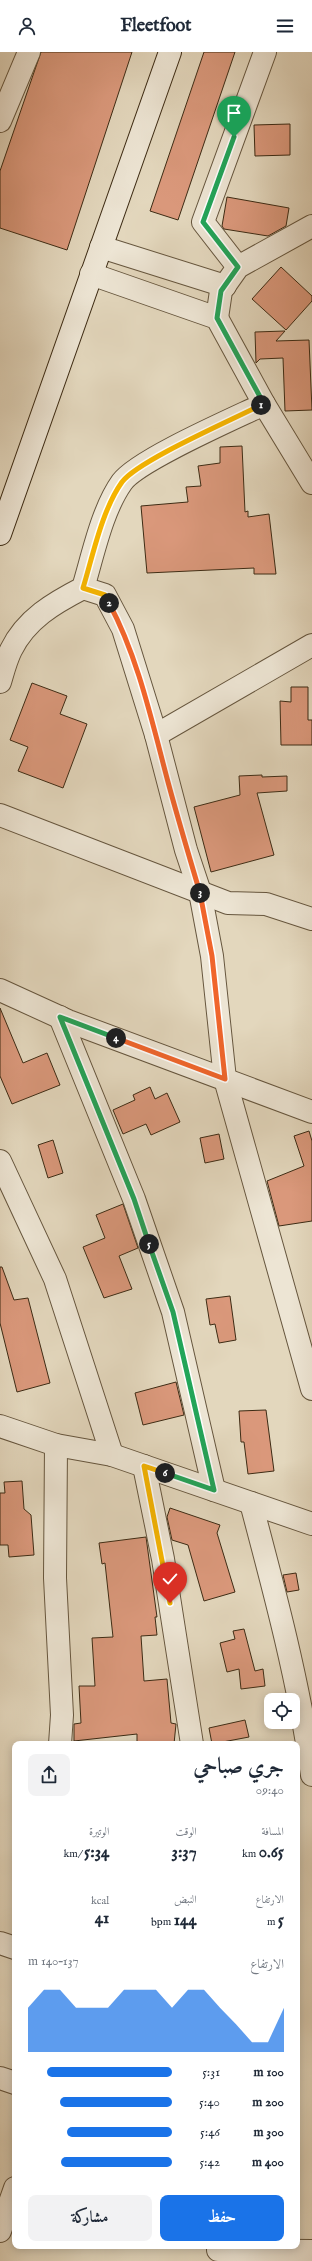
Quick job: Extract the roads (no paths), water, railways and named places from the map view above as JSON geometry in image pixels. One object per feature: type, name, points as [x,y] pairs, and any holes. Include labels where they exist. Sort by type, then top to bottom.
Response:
[{"type":"street","points":[[0,121],[29,52]]},
{"type":"street","points":[[0,534],[170,52]]},
{"type":"street","points":[[238,267],[203,222],[265,52]]},
{"type":"street","points":[[312,226],[238,267],[221,291],[217,318],[264,404],[312,483]]},
{"type":"street","points":[[101,246],[225,286]]},
{"type":"street","points":[[91,274],[217,318]]},
{"type":"street","points":[[83,588],[112,500],[123,481],[140,467],[264,404]]},
{"type":"street","points":[[0,682],[5,648],[33,619],[57,601],[83,588],[105,595],[123,629],[156,735],[186,850],[200,892],[212,956],[225,1079],[312,1389]]},
{"type":"street","points":[[156,735],[312,645]]},
{"type":"street","points":[[0,815],[228,903],[266,904],[309,915]]},
{"type":"street","points":[[0,990],[60,1017],[311,1110]]},
{"type":"street","points":[[60,1017],[134,1199],[173,1312],[214,1490]]},
{"type":"street","points":[[0,1161],[55,1279],[112,1455]]},
{"type":"street","points":[[0,1426],[56,1446],[112,1455],[312,1524]]},
{"type":"street","points":[[56,1446],[55,1578],[62,1715],[60,1741]]},
{"type":"street","points":[[144,1466],[163,1559],[192,1741]]},
{"type":"street","points":[[251,1503],[276,1597],[306,1730],[312,1775]]},
{"type":"street","points":[[0,1943],[12,1947]]},
{"type":"street","points":[[0,2078],[12,2082]]},
{"type":"street","points":[[2,2218],[12,2195]]},
{"type":"street","points":[[218,2252],[312,2250]]}]
